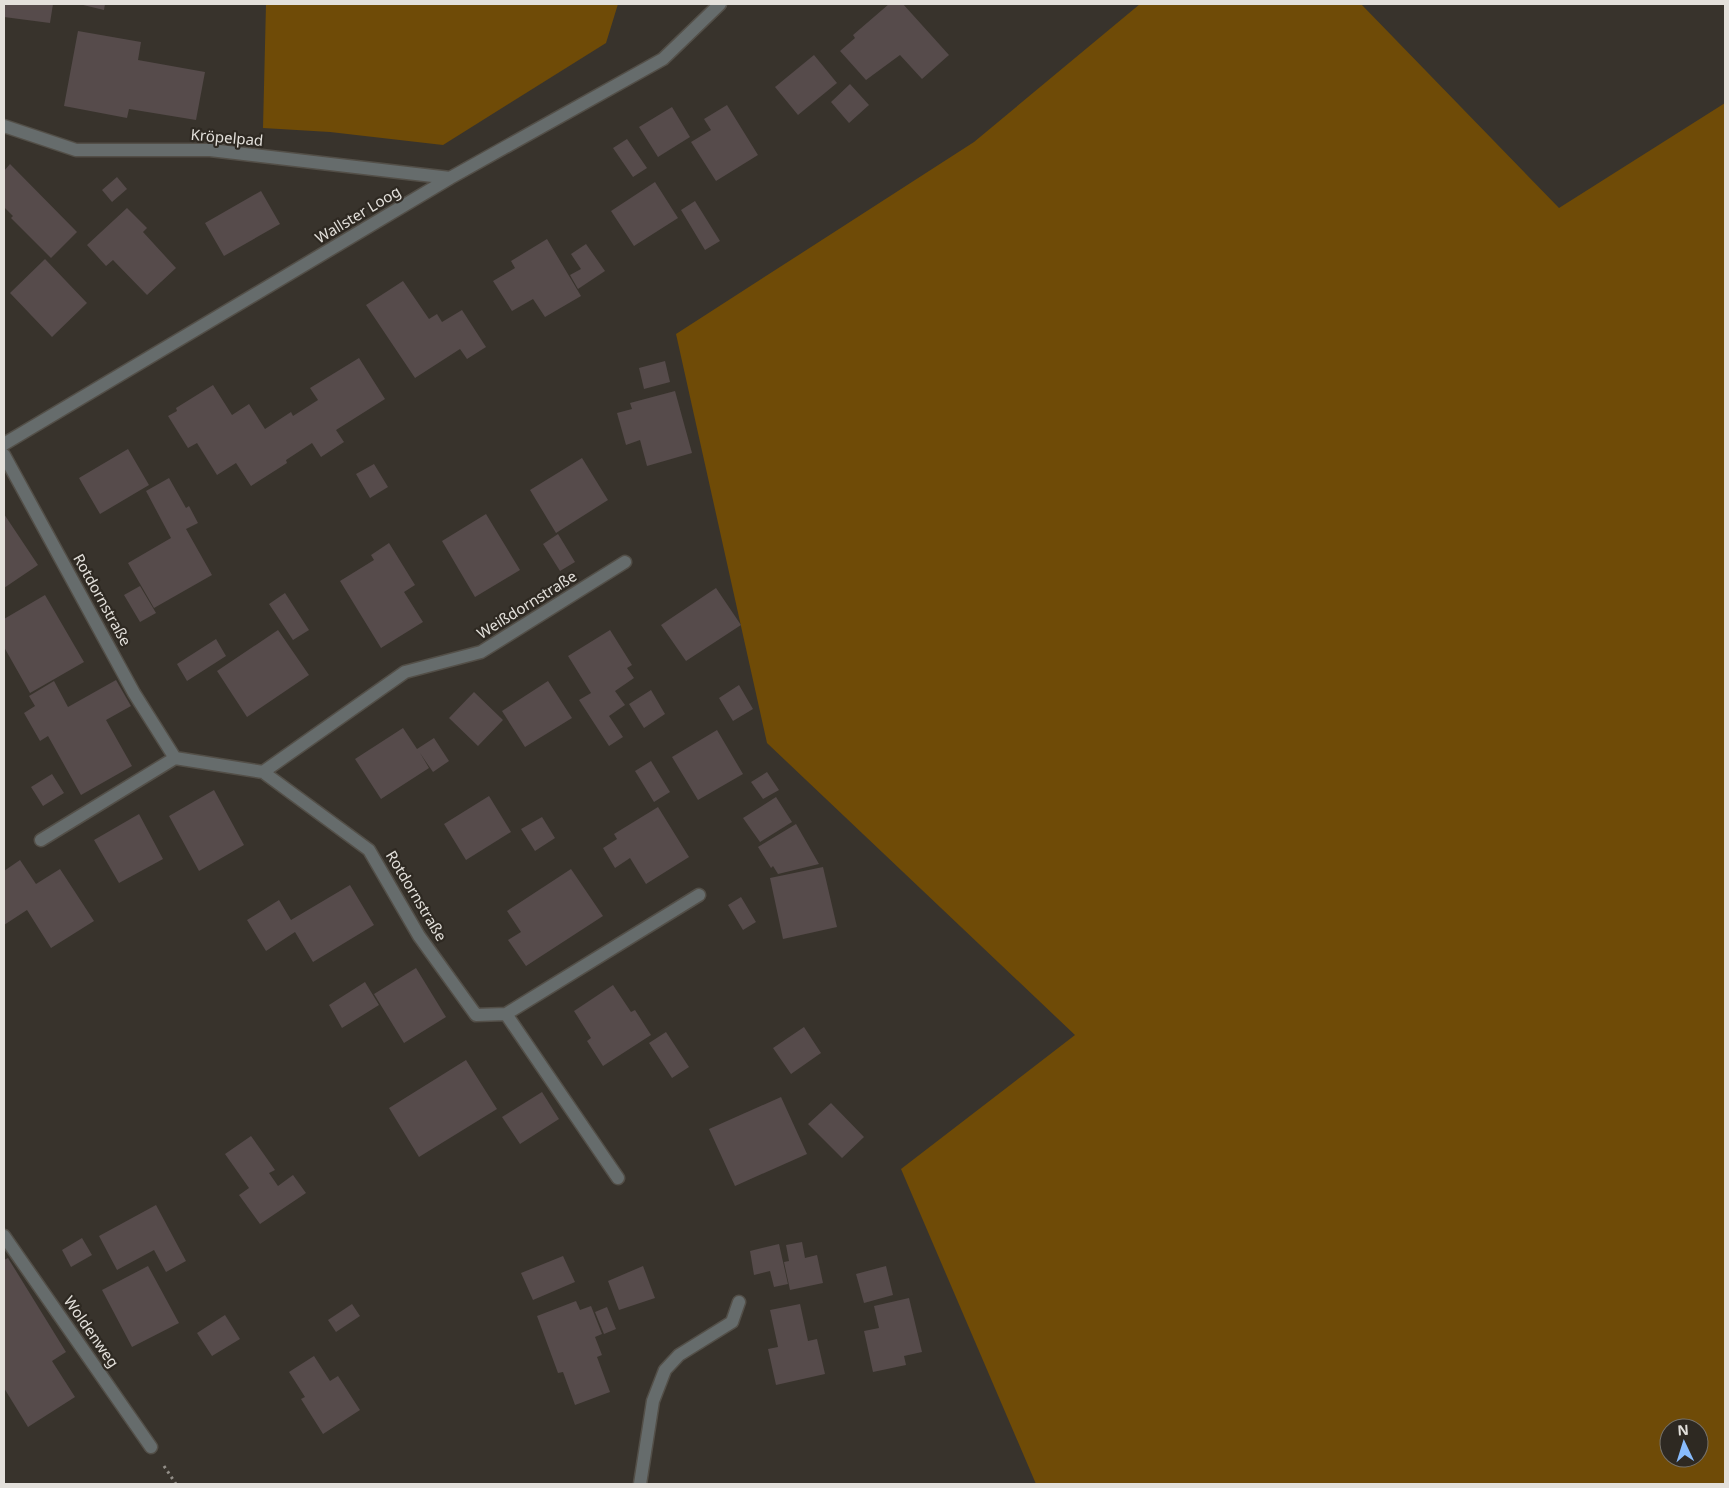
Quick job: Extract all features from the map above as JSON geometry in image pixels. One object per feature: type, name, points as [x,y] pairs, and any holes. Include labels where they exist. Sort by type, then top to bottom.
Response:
[{"type":"street","name":"Wallster Loog","points":[[4,444],[450,178],[663,59],[720,4]]},
{"type":"street","name":"Kröpelpad","points":[[4,126],[76,150],[210,150],[450,178]]},
{"type":"street","name":"Rotdornstraße","points":[[4,455],[134,692],[175,758],[263,772],[369,850],[419,936],[476,1015],[506,1014],[698,895]]},
{"type":"street","name":"Weißdornstraße","points":[[263,772],[405,672],[481,652],[625,562]]},
{"type":"street","points":[[41,840],[175,758]]},
{"type":"street","points":[[506,1014],[618,1178]]},
{"type":"street","name":"Woldenweg","points":[[4,1236],[151,1447]]},
{"type":"street","points":[[640,1484],[653,1401],[665,1370],[679,1355],[732,1322],[739,1302]]},
{"type":"shaded area","points":[[266,4],[618,4],[606,43],[443,145],[330,132],[263,128]]},
{"type":"shaded area","points":[[1140,4],[1361,4],[1559,208],[1725,103],[1725,1484],[1036,1484],[901,1169],[1075,1035],[767,743],[676,334],[974,142]]},
{"type":"building","points":[[4,4],[53,4],[50,23],[4,17]]},
{"type":"building","points":[[79,4],[105,4],[104,10]]},
{"type":"building","points":[[889,4],[903,4],[949,55],[922,79],[900,55],[866,80],[840,51],[855,38],[853,35]]},
{"type":"building","points":[[78,31],[141,42],[138,60],[205,72],[196,120],[129,109],[127,118],[64,106]]},
{"type":"building","points":[[814,55],[837,83],[798,115],[775,87]]},
{"type":"building","points":[[850,84],[869,105],[849,123],[831,102]]},
{"type":"building","points":[[727,105],[758,155],[716,181],[691,142],[711,130],[704,119]]},
{"type":"building","points":[[672,107],[690,137],[658,157],[639,127]]},
{"type":"building","points":[[627,139],[647,168],[633,177],[613,148]]},
{"type":"building","points":[[10,164],[77,232],[51,258],[11,218],[13,216],[4,207],[4,171]]},
{"type":"building","points":[[117,177],[127,189],[112,202],[102,190]]},
{"type":"building","points":[[655,182],[678,218],[634,246],[611,211]]},
{"type":"building","points":[[261,191],[280,224],[224,256],[205,223]]},
{"type":"building","points":[[695,201],[720,241],[705,250],[681,210]]},
{"type":"building","points":[[127,208],[147,228],[143,232],[176,268],[147,295],[113,260],[106,266],[87,245]]},
{"type":"building","points":[[547,239],[581,296],[545,317],[533,299],[512,311],[493,281],[515,268],[511,261]]},
{"type":"building","points":[[586,244],[605,271],[578,289],[570,275],[581,269],[571,254]]},
{"type":"building","points":[[45,259],[87,303],[52,337],[10,293]]},
{"type":"building","points":[[403,281],[429,319],[437,314],[442,322],[462,310],[486,347],[467,359],[460,349],[415,378],[366,305]]},
{"type":"building","points":[[359,358],[385,399],[336,430],[344,442],[321,457],[312,443],[286,460],[287,463],[251,486],[236,463],[217,475],[197,443],[188,448],[168,416],[177,411],[176,408],[213,385],[232,415],[249,404],[265,429],[291,412],[293,416],[318,400],[310,388]]},
{"type":"building","points":[[665,361],[670,382],[644,389],[639,368]]},
{"type":"building","points":[[675,391],[692,453],[647,466],[640,440],[626,445],[617,413],[632,409],[630,403]]},
{"type":"building","points":[[128,449],[149,485],[100,514],[79,478]]},
{"type":"building","points":[[582,458],[608,500],[556,533],[530,490]]},
{"type":"building","points":[[374,464],[388,487],[370,498],[356,474]]},
{"type":"building","points":[[169,478],[186,508],[189,506],[198,523],[186,529],[212,575],[154,608],[128,563],[171,538],[146,491]]},
{"type":"building","points":[[4,514],[38,565],[4,588]]},
{"type":"building","points":[[486,514],[520,570],[475,597],[442,541]]},
{"type":"building","points":[[558,534],[575,562],[560,571],[543,544]]},
{"type":"building","points":[[389,543],[415,585],[404,592],[423,622],[381,648],[340,581],[374,560],[371,555]]},
{"type":"building","points":[[140,586],[156,613],[140,622],[124,595]]},
{"type":"building","points":[[716,588],[741,625],[686,661],[661,625]]},
{"type":"building","points":[[285,593],[309,630],[293,640],[269,604]]},
{"type":"building","points":[[45,595],[84,662],[30,693],[4,647],[4,619]]},
{"type":"building","points":[[278,630],[309,675],[247,717],[217,671]]},
{"type":"building","points":[[610,630],[632,665],[627,668],[634,678],[615,691],[625,705],[609,716],[623,737],[609,746],[579,700],[591,693],[568,656]]},
{"type":"building","points":[[216,639],[226,656],[187,681],[177,664]]},
{"type":"building","points":[[116,680],[131,706],[106,720],[132,766],[81,795],[48,736],[40,741],[24,713],[35,706],[29,696],[54,681],[68,707]]},
{"type":"building","points":[[548,681],[572,718],[525,747],[502,711]]},
{"type":"building","points":[[739,685],[753,709],[733,721],[719,698]]},
{"type":"building","points":[[651,690],[665,714],[644,728],[629,704]]},
{"type":"building","points":[[474,692],[503,720],[478,746],[449,718]]},
{"type":"building","points":[[403,728],[417,749],[434,738],[449,761],[433,772],[420,753],[429,768],[381,799],[355,759]]},
{"type":"building","points":[[717,730],[743,774],[698,800],[672,757]]},
{"type":"building","points":[[651,761],[670,792],[654,802],[635,771]]},
{"type":"building","points":[[767,772],[779,790],[763,799],[751,782]]},
{"type":"building","points":[[52,774],[64,793],[43,806],[31,787]]},
{"type":"building","points":[[214,790],[244,845],[199,871],[169,816]]},
{"type":"building","points":[[489,796],[511,832],[466,860],[444,824]]},
{"type":"building","points":[[776,797],[792,822],[760,842],[743,818]]},
{"type":"building","points":[[658,807],[689,857],[646,884],[630,858],[615,868],[603,848],[617,839],[614,834]]},
{"type":"building","points":[[139,814],[163,859],[119,883],[94,840]]},
{"type":"building","points":[[542,817],[555,838],[535,851],[521,829]]},
{"type":"building","points":[[796,824],[819,864],[778,874],[773,866],[771,868],[758,847]]},
{"type":"building","points":[[20,860],[36,884],[60,869],[94,921],[51,948],[27,910],[4,925],[4,871]]},
{"type":"building","points":[[823,867],[837,927],[783,939],[770,878]]},
{"type":"building","points":[[571,869],[603,916],[526,966],[508,940],[521,932],[507,911]]},
{"type":"building","points":[[350,885],[374,925],[313,962],[295,932],[266,951],[247,920],[279,900],[291,920]]},
{"type":"building","points":[[741,897],[756,922],[743,930],[728,905]]},
{"type":"building","points":[[416,968],[446,1017],[404,1043],[374,994]]},
{"type":"building","points":[[365,982],[379,1005],[342,1028],[329,1005]]},
{"type":"building","points":[[613,985],[631,1012],[635,1010],[651,1035],[603,1066],[587,1041],[591,1038],[574,1011]]},
{"type":"building","points":[[804,1027],[821,1053],[791,1074],[773,1048]]},
{"type":"building","points":[[666,1032],[689,1067],[672,1078],[649,1043]]},
{"type":"building","points":[[466,1060],[497,1109],[419,1157],[389,1108]]},
{"type":"building","points":[[542,1092],[559,1119],[520,1144],[502,1117]]},
{"type":"building","points":[[781,1097],[807,1154],[735,1186],[709,1129]]},
{"type":"building","points":[[831,1103],[864,1137],[842,1158],[808,1124]]},
{"type":"building","points":[[251,1136],[275,1170],[269,1173],[278,1186],[293,1175],[306,1193],[260,1224],[239,1195],[249,1188],[225,1154]]},
{"type":"building","points":[[156,1205],[186,1261],[166,1272],[154,1250],[117,1270],[99,1236]]},
{"type":"building","points":[[82,1238],[92,1255],[71,1267],[62,1250]]},
{"type":"building","points":[[802,1242],[805,1258],[817,1255],[823,1283],[790,1290],[784,1262],[789,1261],[786,1245]]},
{"type":"building","points":[[779,1244],[788,1284],[774,1287],[770,1271],[754,1275],[750,1251]]},
{"type":"building","points":[[563,1256],[575,1282],[533,1300],[521,1273]]},
{"type":"building","points":[[8,1258],[66,1352],[52,1361],[75,1397],[28,1427],[4,1388],[4,1260]]},
{"type":"building","points":[[148,1266],[179,1323],[132,1347],[102,1290]]},
{"type":"building","points":[[643,1266],[655,1298],[619,1310],[608,1281]]},
{"type":"building","points":[[886,1266],[893,1295],[864,1303],[856,1274]]},
{"type":"building","points":[[909,1298],[922,1352],[904,1356],[906,1365],[873,1372],[864,1331],[879,1328],[874,1306]]},
{"type":"building","points":[[576,1301],[580,1310],[591,1306],[602,1334],[595,1337],[602,1355],[597,1357],[610,1392],[575,1405],[563,1372],[558,1373],[537,1316]]},
{"type":"building","points":[[352,1304],[360,1316],[336,1332],[328,1320]]},
{"type":"building","points":[[800,1304],[808,1341],[817,1339],[825,1374],[776,1385],[768,1349],[778,1347],[770,1310]]},
{"type":"building","points":[[607,1307],[616,1329],[604,1334],[595,1312]]},
{"type":"building","points":[[225,1315],[240,1339],[212,1356],[197,1333]]},
{"type":"building","points":[[314,1356],[330,1381],[338,1376],[360,1410],[323,1434],[301,1399],[305,1397],[289,1372]]}]
